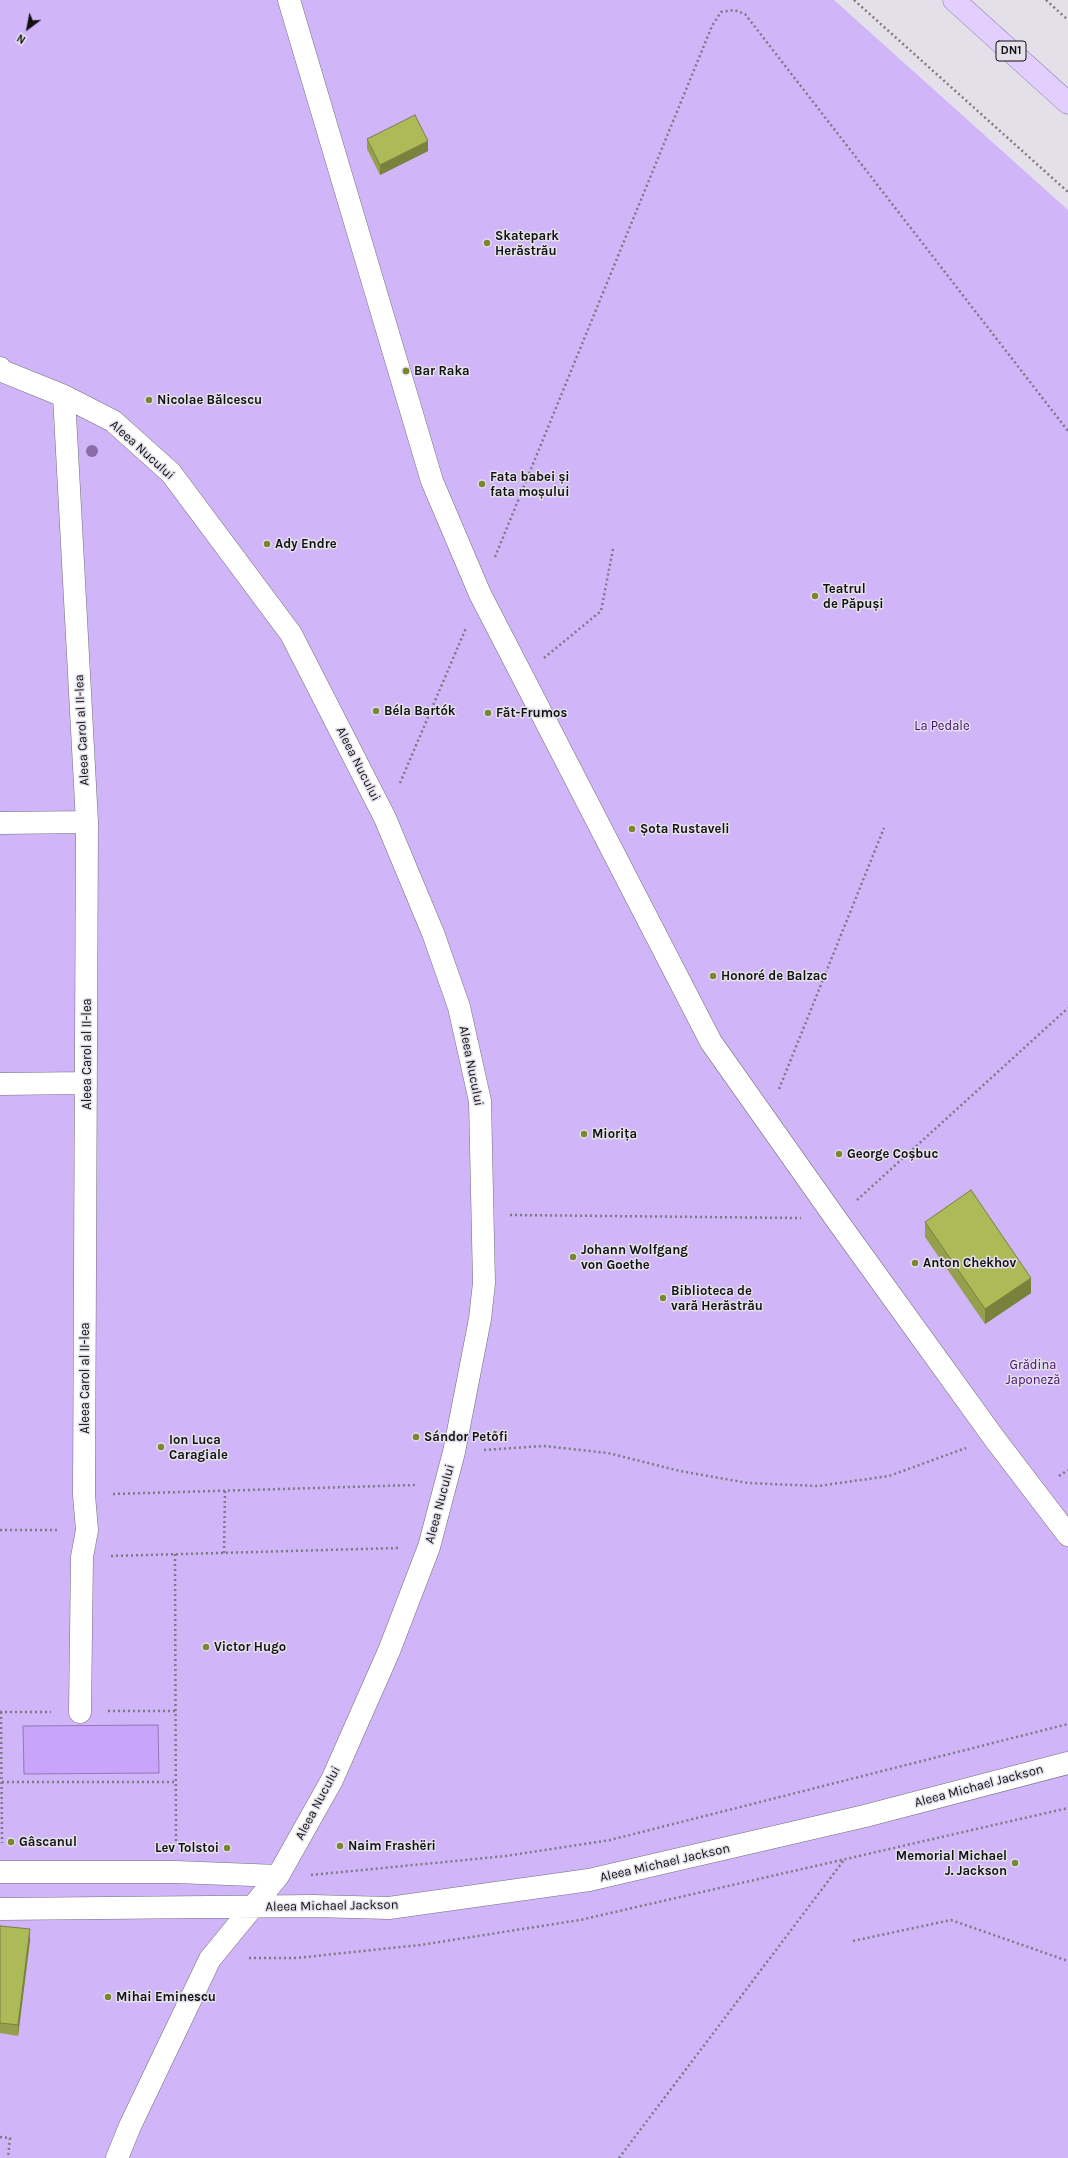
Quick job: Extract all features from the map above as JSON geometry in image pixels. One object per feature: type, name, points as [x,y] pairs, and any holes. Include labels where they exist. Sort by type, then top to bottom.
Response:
[{"type":"main road","name":"DN1","points":[[954,0],[1068,103]]},
{"type":"street","points":[[289,0],[432,481],[480,594],[711,1042],[836,1219],[994,1438],[1068,1535]]},
{"type":"street","name":"Aleea Nucului","points":[[1,370],[64,396],[113,421],[171,473],[291,634],[386,818],[432,933],[459,1007],[480,1101],[484,1283],[480,1319],[454,1452],[428,1547],[389,1651],[332,1780],[278,1876],[210,1959],[130,2126],[117,2158]]},
{"type":"street","name":"Aleea Carol al II-lea","points":[[64,396],[87,822],[84,1495],[87,1530],[82,1557],[80,1712]]},
{"type":"street","points":[[0,823],[87,822]]},
{"type":"street","points":[[0,1084],[86,1083]]},
{"type":"street","name":"Aleea Michael Jackson","points":[[0,1909],[253,1908],[313,1906],[389,1908],[589,1880],[865,1816],[1068,1763]]},
{"type":"street","points":[[1,1872],[176,1872],[278,1876]]},
{"type":"path","points":[[854,0],[1068,192]]},
{"type":"path","points":[[1046,0],[1068,20]]},
{"type":"path","points":[[386,818],[480,594],[712,26],[721,12],[734,10],[745,14],[1068,431]]},
{"type":"path","points":[[522,676],[601,612],[612,549]]},
{"type":"path","points":[[766,1121],[884,828]]},
{"type":"path","points":[[482,1215],[836,1219],[1068,1008]]},
{"type":"path","points":[[454,1452],[543,1446],[608,1454],[680,1471],[748,1483],[818,1486],[889,1476],[994,1438]]},
{"type":"path","points":[[84,1495],[446,1484]]},
{"type":"path","points":[[224,1553],[225,1491]]},
{"type":"path","points":[[0,1530],[87,1530]]},
{"type":"path","points":[[82,1557],[428,1547]]},
{"type":"path","points":[[175,1554],[176,1872]]},
{"type":"path","points":[[1,1712],[1,1872]]},
{"type":"path","points":[[278,1876],[292,1877],[506,1856],[610,1840],[1068,1724]]},
{"type":"path","points":[[2,1782],[176,1782]]},
{"type":"path","points":[[619,2158],[844,1860]]},
{"type":"path","points":[[853,1941],[951,1920],[1068,1961]]},
{"type":"path","points":[[0,2137],[10,2138],[8,2158]]},
{"type":"green space","points":[[0,0],[834,0],[1068,210],[1068,2158],[0,2158]]},
{"type":"shaded area","points":[[158,1725],[159,1773],[24,1774],[23,1726]]},
{"type":"building","points":[[415,115],[428,141],[380,165],[367,139]]},
{"type":"building","points":[[971,1190],[1031,1278],[985,1309],[925,1222]]},
{"type":"building","points":[[0,1926],[30,1929],[18,2025],[0,2023]]},
{"type":"place","name":"Skatepark Herăstrău","points":[[487,243]]},
{"type":"place","name":"Bar Raka","points":[[406,371]]},
{"type":"place","name":"Nicolae Bălcescu","points":[[149,400]]},
{"type":"place","name":"Fata babei și fata moșului","points":[[482,484]]},
{"type":"place","name":"Ady Endre","points":[[267,544]]},
{"type":"place","name":"Teatrul de Păpuși","points":[[815,596]]},
{"type":"place","name":"Béla Bartók","points":[[376,711]]},
{"type":"place","name":"Făt-Frumos","points":[[488,713]]},
{"type":"place","name":"Șota Rustaveli","points":[[632,829]]},
{"type":"place","name":"Honoré de Balzac","points":[[713,976]]},
{"type":"place","name":"Miorița","points":[[584,1134]]},
{"type":"place","name":"George Coșbuc","points":[[839,1154]]},
{"type":"place","name":"Johann Wolfgang von Goethe","points":[[573,1257]]},
{"type":"place","name":"Anton Chekhov","points":[[915,1263]]},
{"type":"place","name":"Biblioteca de vară Herăstrău","points":[[663,1298]]},
{"type":"place","name":"Sándor Petőfi","points":[[416,1437]]},
{"type":"place","name":"Ion Luca Caragiale","points":[[161,1447]]},
{"type":"place","name":"Victor Hugo","points":[[206,1647]]},
{"type":"place","name":"Gâscanul","points":[[11,1842]]},
{"type":"place","name":"Naim Frashëri","points":[[340,1846]]},
{"type":"place","name":"Lev Tolstoi","points":[[227,1848]]},
{"type":"place","name":"Memorial Michael J. Jackson","points":[[1015,1863]]},
{"type":"place","name":"Mihai Eminescu","points":[[108,1997]]},
{"type":"park label","name":"La Pedale","points":[[942,726]]},
{"type":"park label","name":"Grădina Japoneză","points":[[1033,1372]]}]
